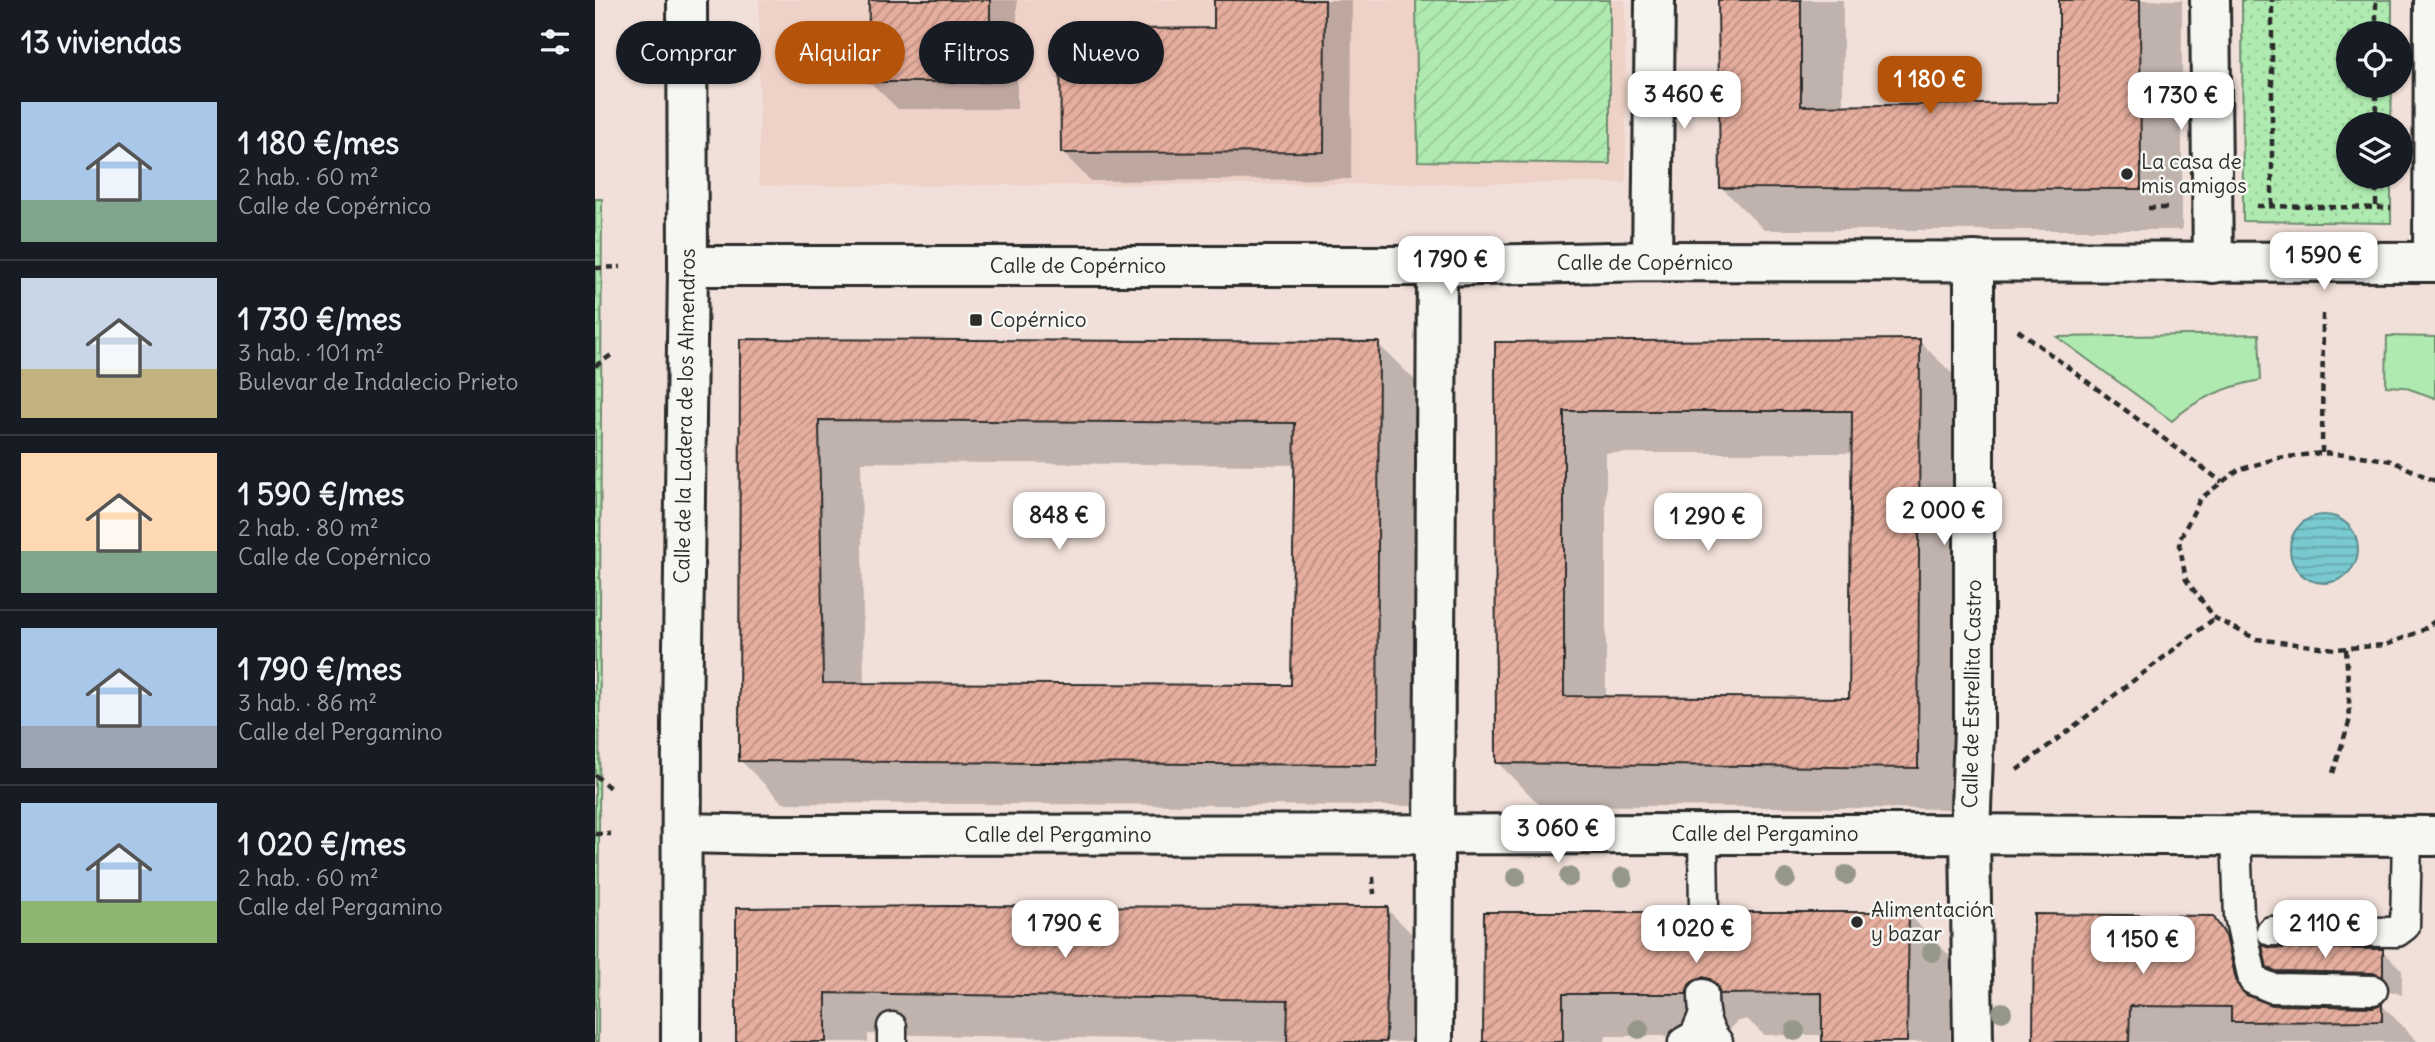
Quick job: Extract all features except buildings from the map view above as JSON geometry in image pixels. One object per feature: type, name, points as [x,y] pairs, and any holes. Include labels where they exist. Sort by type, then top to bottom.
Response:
[{"type":"street","name":"Calle de la Ladera de los Almendros","points":[[681,1042],[688,266],[687,0]]},
{"type":"street","points":[[1652,261],[1655,0]]},
{"type":"street","points":[[2210,0],[2213,262]]},
{"type":"street","points":[[2434,0],[2434,262]]},
{"type":"street","name":"Calle de Copérnico","points":[[688,266],[1437,267],[1652,261],[2434,262]]},
{"type":"street","name":"Calle de Estrellita Castro","points":[[1971,834],[1974,730],[1974,261]]},
{"type":"street","points":[[1433,1042],[1437,267]]},
{"type":"street","name":"Calle del Pergamino","points":[[683,833],[2421,836]]},
{"type":"street","points":[[1971,834],[1972,1042]]},
{"type":"lane","points":[[1703,834],[1704,912]]},
{"type":"lane","points":[[2236,836],[2238,916],[2253,980],[2272,988],[2374,989]]},
{"type":"lane","points":[[2271,931],[2397,932],[2405,926],[2421,836]]},
{"type":"lane","points":[[1683,1042],[1695,1035],[1703,1005],[1708,1029],[1718,1042]]},
{"type":"path","points":[[2272,0],[2272,206]]},
{"type":"path","points":[[2376,0],[2376,21]]},
{"type":"path","points":[[2376,189],[2376,206]]},
{"type":"path","points":[[2212,207],[2376,206],[2403,209]]},
{"type":"path","points":[[595,268],[621,267]]},
{"type":"path","points":[[2322,453],[2323,311]]},
{"type":"path","points":[[2011,322],[2023,336],[2222,482]]},
{"type":"path","points":[[595,366],[613,354]]},
{"type":"path","points":[[2434,478],[2392,461],[2322,453],[2278,458],[2238,470],[2200,499],[2179,541],[2186,580],[2215,618],[2256,639],[2295,646],[2346,648],[2386,645],[2421,631],[2435,621]]},
{"type":"path","points":[[2017,770],[2215,618]]},
{"type":"path","points":[[2333,773],[2350,719],[2346,648]]},
{"type":"path","points":[[595,775],[610,788]]},
{"type":"path","points":[[595,834],[611,834]]},
{"type":"shaded area","points":[[759,0],[1625,0],[1626,183],[759,186]]},
{"type":"green space","points":[[1416,0],[1610,0],[1610,164],[1418,161]]},
{"type":"green space","points":[[2242,0],[2392,0],[2392,21],[2336,21],[2336,98],[2392,98],[2391,112],[2336,112],[2336,189],[2391,189],[2391,223],[2243,221]]},
{"type":"green space","points":[[595,199],[602,199],[598,1042],[595,1042]]},
{"type":"green space","points":[[2259,334],[2261,380],[2213,394],[2172,421],[2057,337]]},
{"type":"green space","points":[[2387,336],[2435,337],[2435,398],[2404,387],[2386,386]]},
{"type":"water","points":[[2324,515],[2337,518],[2348,525],[2355,536],[2358,549],[2355,562],[2348,573],[2337,580],[2324,583],[2311,580],[2300,573],[2293,562],[2290,549],[2293,536],[2300,525],[2311,518]]},
{"type":"place","name":"La casa de mis amigos","points":[[2127,174]]},
{"type":"place","name":"Copérnico","points":[[976,320]]},
{"type":"place","name":"Alimentación y bazar","points":[[1857,922]]}]
